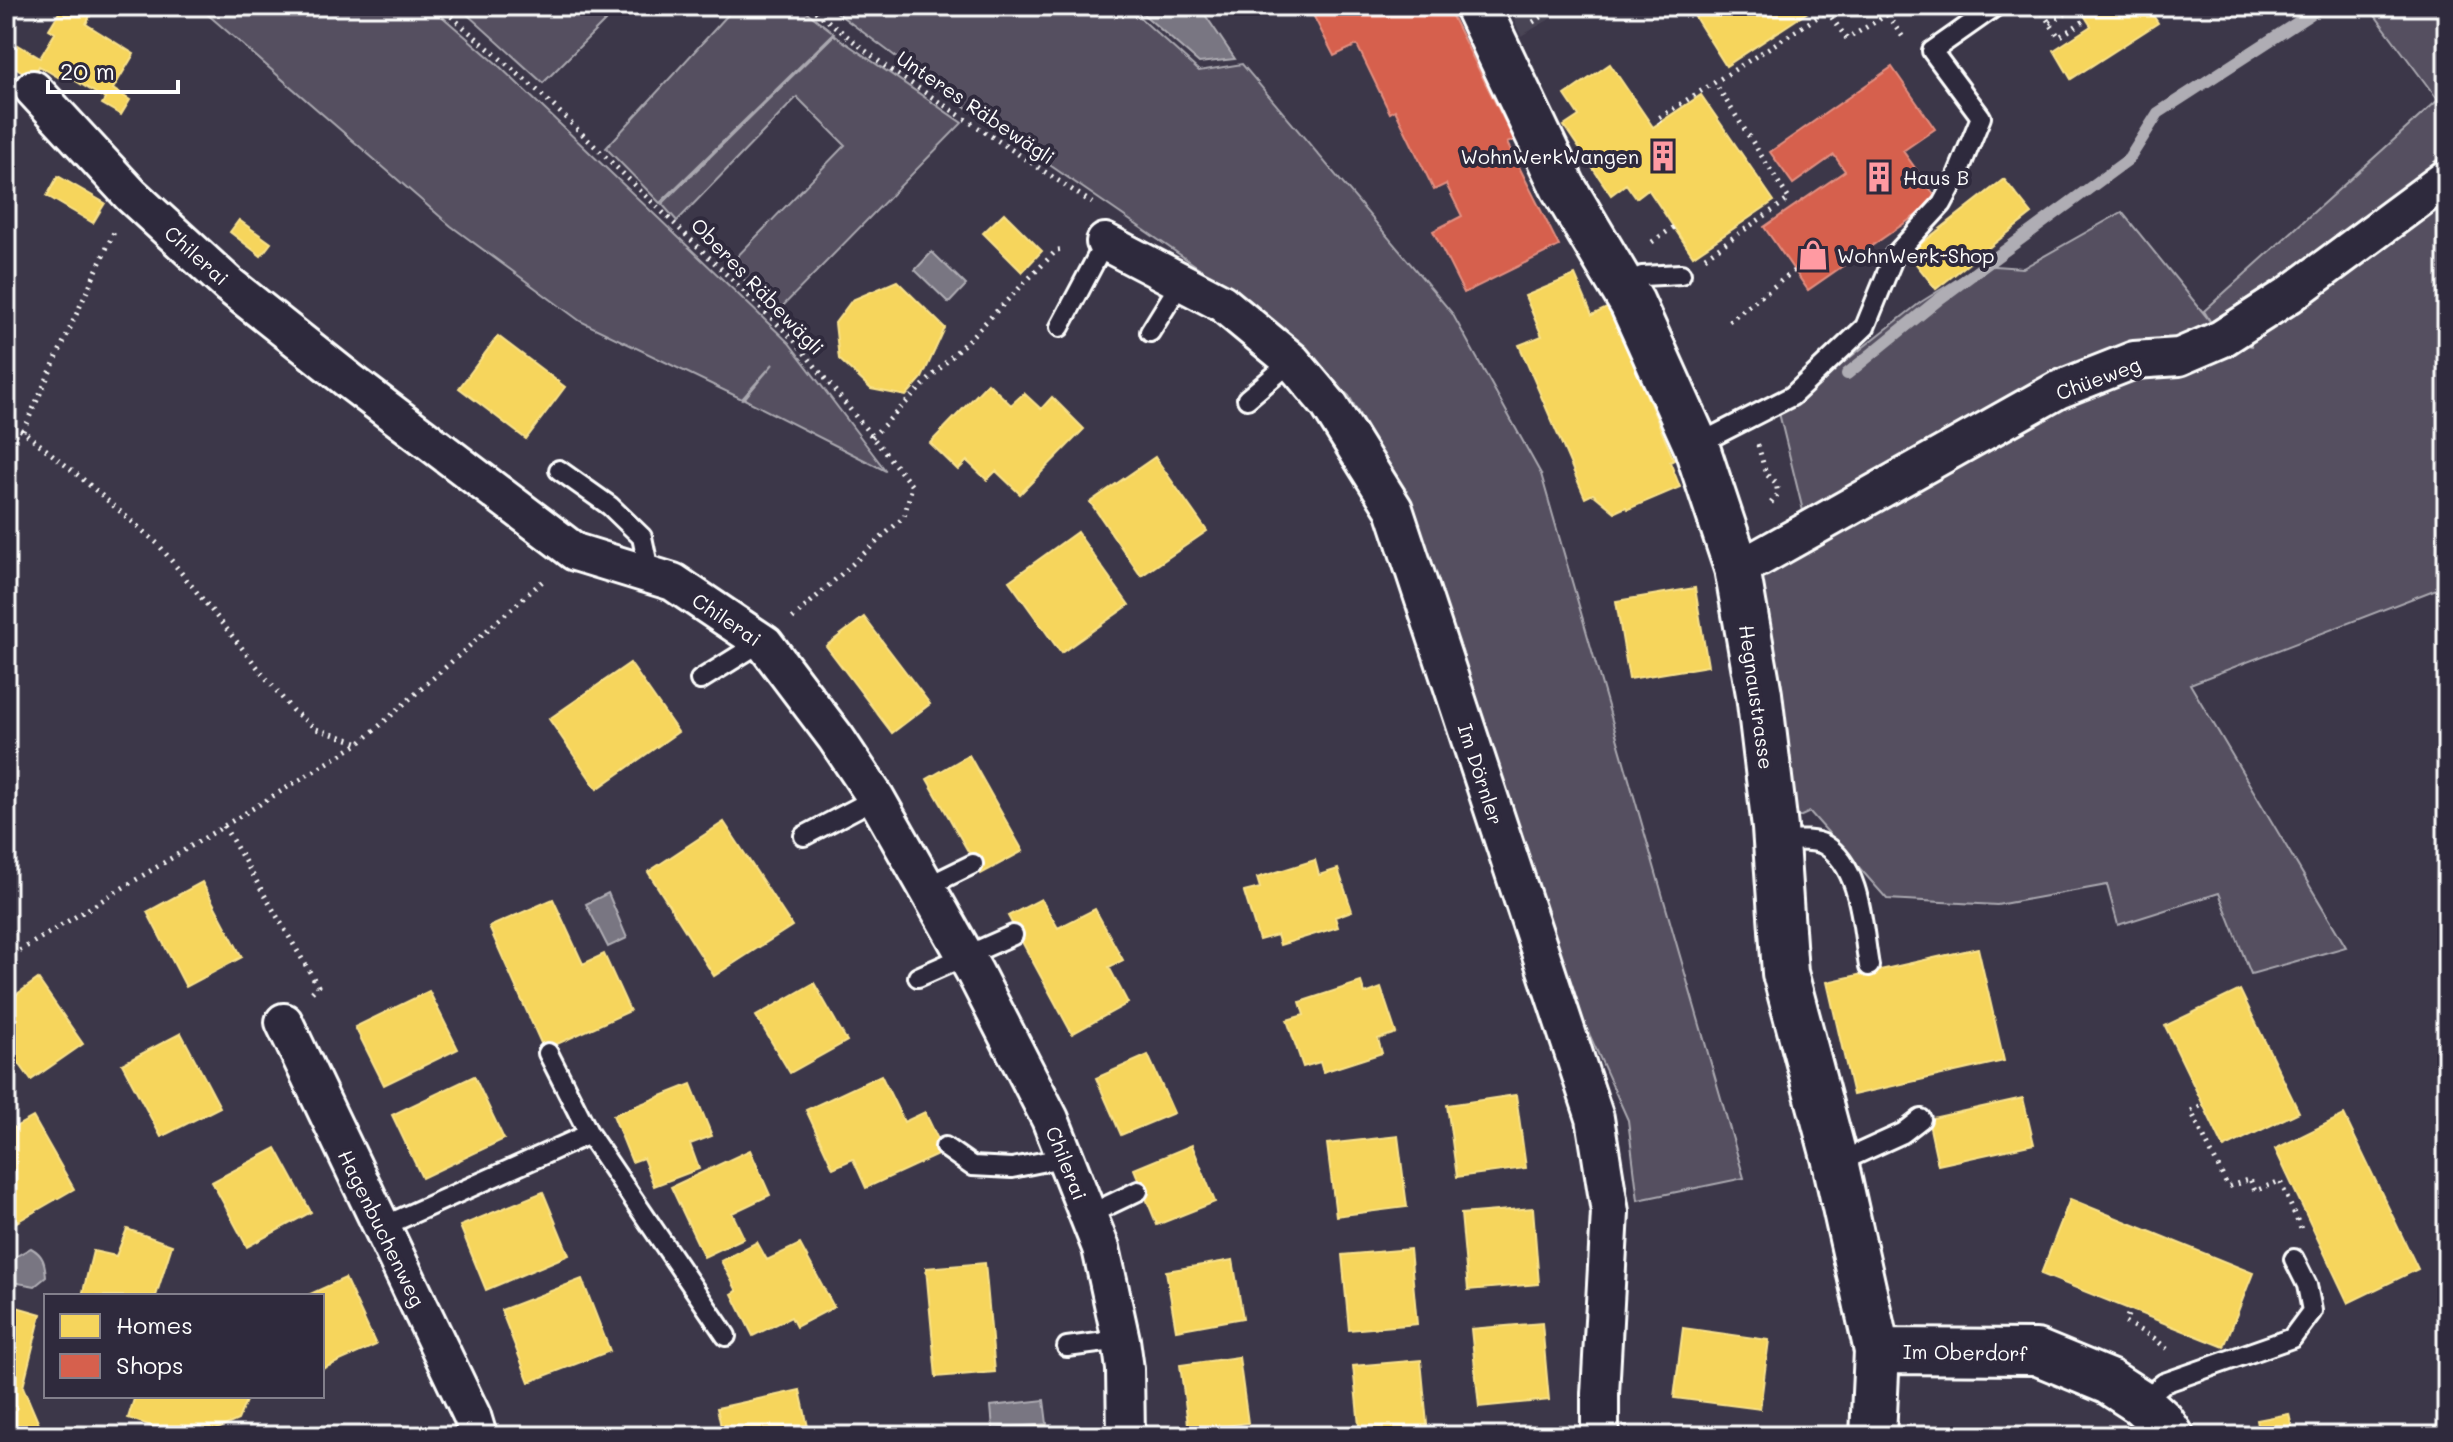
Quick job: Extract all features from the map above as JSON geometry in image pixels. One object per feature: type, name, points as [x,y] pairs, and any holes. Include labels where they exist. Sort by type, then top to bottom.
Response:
[{"type":"street","name":"Hegnaustrasse","points":[[1477,6],[1563,187],[1623,288],[1696,445],[1737,568],[1759,694],[1776,841],[1785,973],[1835,1164],[1877,1351],[1873,1436]]},
{"type":"street","name":"Chilerai","points":[[33,89],[131,195],[229,285],[575,552],[673,582],[763,643],[836,738],[876,798],[964,955],[1050,1119],[1101,1248],[1125,1369],[1126,1436]]},
{"type":"street","name":"Chüeweg","points":[[1737,568],[2058,390],[2134,360],[2179,357],[2221,339],[2289,295],[2447,178]]},
{"type":"street","name":"Im Dörnler","points":[[1105,242],[1222,303],[1292,361],[1329,405],[1394,509],[1595,1118],[1610,1212],[1600,1436]]},
{"type":"street","name":"Hagenbuchenweg","points":[[284,1022],[472,1416],[478,1436]]},
{"type":"street","name":"Im Oberdorf","points":[[1877,1351],[2036,1352],[2109,1382],[2140,1402],[2161,1421],[2171,1436]]},
{"type":"lane","points":[[1696,445],[1792,396],[1865,327],[1894,256],[1942,204],[1981,117],[1932,51],[1996,6]]},
{"type":"lane","points":[[1060,327],[1105,242]]},
{"type":"lane","points":[[1623,288],[1642,276],[1681,274]]},
{"type":"lane","points":[[1150,332],[1181,282]]},
{"type":"lane","points":[[1247,399],[1292,361]]},
{"type":"lane","points":[[559,470],[610,506],[642,537],[650,575]]},
{"type":"lane","points":[[700,680],[763,643]]},
{"type":"lane","points":[[804,836],[876,798]]},
{"type":"lane","points":[[1776,841],[1823,843],[1843,861],[1857,895],[1869,966]]},
{"type":"lane","points":[[926,887],[973,864]]},
{"type":"lane","points":[[918,977],[1013,935]]},
{"type":"lane","points":[[548,1053],[589,1134],[726,1336]]},
{"type":"lane","points":[[1835,1164],[1903,1133],[1921,1119]]},
{"type":"lane","points":[[382,1227],[589,1134]]},
{"type":"lane","points":[[945,1147],[972,1166],[1012,1168],[1067,1157]]},
{"type":"lane","points":[[1088,1215],[1138,1191]]},
{"type":"lane","points":[[2140,1402],[2164,1383],[2292,1338],[2312,1311],[2307,1285],[2294,1259]]},
{"type":"lane","points":[[1067,1347],[1121,1340]]},
{"type":"path","name":"Oberes Räbewägli","points":[[439,6],[538,91],[794,340],[912,486],[904,517],[763,643]]},
{"type":"path","name":"Unteres Räbewägli","points":[[809,6],[885,66],[1104,211],[1105,242]]},
{"type":"path","points":[[1526,26],[1559,6]]},
{"type":"path","points":[[1660,123],[1657,119],[1826,9],[1847,39],[1901,6]]},
{"type":"path","points":[[2038,6],[2059,37],[2087,19]]},
{"type":"path","points":[[2050,23],[2079,6]]},
{"type":"path","points":[[1681,274],[1789,199],[1715,83]]},
{"type":"path","points":[[23,431],[131,195]]},
{"type":"path","points":[[872,437],[1057,250],[1105,242]]},
{"type":"path","points":[[1729,321],[1795,270]]},
{"type":"path","points":[[1751,417],[1766,474],[1776,483],[1778,494],[1766,507]]},
{"type":"path","points":[[6,422],[23,431],[158,544],[292,710],[316,729],[360,743]]},
{"type":"path","points":[[6,959],[360,743],[575,552]]},
{"type":"path","points":[[224,826],[318,986],[284,1022]]},
{"type":"path","points":[[2200,1106],[2191,1111],[2228,1187],[2250,1179],[2255,1191],[2280,1181],[2304,1235]]},
{"type":"path","points":[[2128,1315],[2125,1322],[2154,1338],[2178,1360],[2187,1375]]},
{"type":"shaded area","points":[[198,6],[430,6],[497,64],[789,343],[886,471],[744,399],[773,364],[742,399],[580,321],[451,226]]},
{"type":"shaded area","points":[[458,6],[620,6],[543,83]]},
{"type":"shaded area","points":[[736,6],[799,6],[834,33],[660,203],[606,148]]},
{"type":"shaded area","points":[[828,6],[1127,6],[1199,71],[1242,64],[1452,313],[1541,474],[1744,1178],[1638,1200],[1628,1120],[1568,987],[1413,510],[1349,396],[1237,294],[935,86]]},
{"type":"shaded area","points":[[1134,6],[1199,6],[1235,59],[1199,63]]},
{"type":"shaded area","points":[[1508,6],[1572,6],[1521,36]]},
{"type":"shaded area","points":[[2368,6],[2447,6],[2447,152],[2434,162],[2447,174],[2447,585],[2190,684],[2346,947],[2251,974],[2219,893],[2118,925],[2107,885],[1997,905],[1887,899],[1810,812],[1775,828],[1759,694],[1737,568],[2058,390],[2221,339],[2252,346],[2221,337],[2214,326],[2169,345],[2127,352],[2049,384],[1806,523],[1779,413],[1921,302],[1980,265],[2023,268],[2122,212],[2210,321],[2204,311],[2438,100]]},
{"type":"shaded area","points":[[834,35],[962,123],[779,310],[728,266],[845,145],[797,97],[677,221],[662,204]]},
{"type":"shaded area","points":[[932,252],[966,285],[949,303],[915,270]]},
{"type":"shaded area","points":[[608,893],[627,938],[608,947],[586,904]]},
{"type":"shaded area","points":[[31,1248],[43,1260],[46,1277],[35,1286],[6,1281],[6,1262]]},
{"type":"shaded area","points":[[1044,1400],[1047,1424],[993,1429],[991,1406]]},
{"type":"building: Homes","points":[[63,6],[73,6],[90,16],[86,24],[134,54],[113,89],[130,100],[121,115],[102,104],[105,99],[66,75],[63,80],[39,66],[33,78],[8,63],[18,45],[40,58],[55,33],[49,29]]},
{"type":"building: Homes","points":[[1688,6],[1817,6],[1726,66]]},
{"type":"building: Homes","points":[[2099,6],[2147,6],[2158,23],[2071,79],[2054,50],[2091,26],[2084,15]]},
{"type":"building: Homes","name":"WohnWerkWangen","points":[[1610,64],[1653,127],[1701,95],[1774,201],[1693,256],[1648,189],[1636,198],[1626,184],[1611,195],[1564,126],[1579,116],[1565,95]]},
{"type":"building: Homes","points":[[58,176],[105,203],[93,223],[47,196]]},
{"type":"building: Homes","points":[[2004,179],[2032,214],[1936,289],[1908,254]]},
{"type":"building: Homes","points":[[1004,213],[1042,251],[1022,272],[983,233]]},
{"type":"building: Homes","points":[[239,220],[271,243],[261,256],[230,232]]},
{"type":"building: Homes","points":[[1575,275],[1592,315],[1609,307],[1674,460],[1670,462],[1680,487],[1615,512],[1593,494],[1585,498],[1519,345],[1542,336],[1525,296]]},
{"type":"building: Homes","points":[[897,281],[945,328],[922,378],[906,396],[871,389],[839,359],[835,323],[852,300]]},
{"type":"building: Homes","points":[[498,336],[565,387],[526,439],[459,388]]},
{"type":"building: Homes","points":[[988,383],[1011,405],[1024,393],[1041,409],[1052,397],[1084,429],[1020,494],[996,471],[987,480],[967,461],[958,470],[930,443]]},
{"type":"building: Homes","points":[[1155,457],[1207,531],[1141,576],[1090,502]]},
{"type":"building: Homes","points":[[1077,532],[1129,605],[1061,653],[1009,581]]},
{"type":"building: Homes","points":[[1695,588],[1708,666],[1629,679],[1616,601]]},
{"type":"building: Homes","points":[[864,617],[930,704],[892,733],[826,646]]},
{"type":"building: Homes","points":[[630,663],[678,732],[597,789],[549,719]]},
{"type":"building: Homes","points":[[969,755],[1023,851],[981,874],[927,779]]},
{"type":"building: Homes","points":[[724,822],[792,926],[714,976],[648,872]]},
{"type":"building: Homes","points":[[1315,860],[1319,875],[1338,869],[1352,911],[1335,917],[1338,927],[1280,945],[1277,935],[1259,940],[1244,892],[1260,888],[1257,878]]},
{"type":"building: Homes","points":[[202,882],[242,957],[186,987],[147,912]]},
{"type":"building: Homes","points":[[553,899],[583,964],[604,954],[630,1011],[544,1050],[489,927]]},
{"type":"building: Homes","points":[[1041,899],[1058,928],[1095,909],[1123,960],[1109,967],[1128,1003],[1072,1034],[1008,916]]},
{"type":"building: Homes","points":[[1978,948],[2004,1061],[1853,1095],[1827,982]]},
{"type":"building: Homes","points":[[38,979],[83,1044],[31,1080],[6,1045],[6,1002]]},
{"type":"building: Homes","points":[[1361,982],[1365,994],[1381,988],[1396,1033],[1378,1039],[1382,1053],[1323,1072],[1320,1062],[1303,1067],[1287,1020],[1304,1015],[1300,1002]]},
{"type":"building: Homes","points":[[814,983],[847,1041],[790,1073],[756,1016]]},
{"type":"building: Homes","points":[[2240,990],[2299,1112],[2224,1148],[2165,1026]]},
{"type":"building: Homes","points":[[429,991],[458,1049],[384,1085],[355,1027]]},
{"type":"building: Homes","points":[[181,1033],[220,1107],[161,1137],[122,1064]]},
{"type":"building: Homes","points":[[1148,1055],[1174,1113],[1121,1135],[1096,1078]]},
{"type":"building: Homes","points":[[881,1075],[904,1122],[925,1112],[944,1152],[866,1188],[853,1159],[833,1168],[806,1110]]},
{"type":"building: Homes","points":[[474,1076],[504,1139],[422,1178],[392,1115]]},
{"type":"building: Homes","points":[[691,1084],[712,1136],[690,1144],[699,1169],[654,1186],[643,1158],[632,1162],[613,1115]]},
{"type":"building: Homes","points":[[1516,1095],[1526,1168],[1457,1177],[1447,1105]]},
{"type":"building: Homes","points":[[2023,1098],[2034,1144],[1938,1165],[1928,1119]]},
{"type":"building: Homes","points":[[2344,1115],[2418,1269],[2348,1303],[2275,1149]]},
{"type":"building: Homes","points":[[33,1117],[74,1189],[15,1223],[6,1207],[6,1132]]},
{"type":"building: Homes","points":[[1398,1136],[1407,1207],[1336,1216],[1327,1144]]},
{"type":"building: Homes","points":[[1192,1145],[1215,1202],[1157,1225],[1134,1169]]},
{"type":"building: Homes","points":[[276,1148],[311,1212],[247,1247],[212,1182]]},
{"type":"building: Homes","points":[[750,1150],[770,1195],[732,1213],[744,1238],[704,1257],[671,1187]]},
{"type":"building: Homes","points":[[543,1192],[569,1255],[486,1290],[460,1226]]},
{"type":"building: Homes","points":[[2070,1199],[2253,1273],[2224,1347],[2041,1274]]},
{"type":"building: Homes","points":[[1533,1208],[1539,1284],[1468,1290],[1461,1214]]},
{"type":"building: Homes","points":[[127,1229],[172,1245],[157,1294],[82,1294],[93,1251],[116,1256]]},
{"type":"building: Homes","points":[[757,1242],[767,1260],[800,1244],[834,1307],[796,1327],[791,1317],[753,1336],[732,1294],[737,1291],[721,1261]]},
{"type":"building: Homes","points":[[1410,1249],[1417,1324],[1349,1330],[1342,1255]]},
{"type":"building: Homes","points":[[1233,1260],[1243,1318],[1176,1330],[1166,1271]]},
{"type":"building: Homes","points":[[985,1263],[995,1372],[936,1377],[926,1268]]},
{"type":"building: Homes","points":[[345,1278],[376,1345],[324,1368],[324,1294],[310,1294]]},
{"type":"building: Homes","points":[[582,1279],[610,1351],[529,1382],[501,1310]]},
{"type":"building: Homes","points":[[6,1304],[41,1314],[23,1387],[41,1429],[66,1436],[16,1436],[6,1412]]},
{"type":"building: Homes","points":[[1542,1323],[1549,1400],[1479,1407],[1471,1329]]},
{"type":"building: Homes","points":[[1683,1328],[1769,1340],[1760,1409],[1674,1398]]},
{"type":"building: Homes","points":[[1239,1357],[1248,1423],[1189,1431],[1180,1365]]},
{"type":"building: Homes","points":[[1421,1360],[1428,1435],[1360,1436],[1353,1366]]},
{"type":"building: Homes","points":[[800,1390],[810,1436],[723,1436],[717,1408]]},
{"type":"building: Homes","points":[[134,1398],[247,1398],[238,1420],[202,1436],[179,1436],[128,1418]]},
{"type":"building: Homes","points":[[2289,1414],[2294,1436],[2260,1436],[2257,1420]]},
{"type":"building: Homes","points":[[1046,1426],[1047,1436],[945,1436]]},
{"type":"building: Shops","points":[[1321,6],[1447,6],[1514,140],[1507,143],[1559,246],[1464,293],[1433,231],[1462,216],[1446,184],[1434,190],[1395,110],[1390,113],[1357,45],[1334,56],[1311,11]]},
{"type":"building: Shops","name":"Haus B","points":[[1892,67],[1935,129],[1903,151],[1938,200],[1808,290],[1764,227],[1845,171],[1834,155],[1793,184],[1770,152]]},
{"type":"waterway","points":[[1847,374],[1938,300],[2129,159],[2158,113],[2323,6]]},
{"type":"place","name":"WohnWerkWangen","points":[[1663,156]]},
{"type":"place","name":"Haus B","points":[[1879,177]]},
{"type":"place","name":"WohnWerk-Shop","points":[[1813,255]]}]
